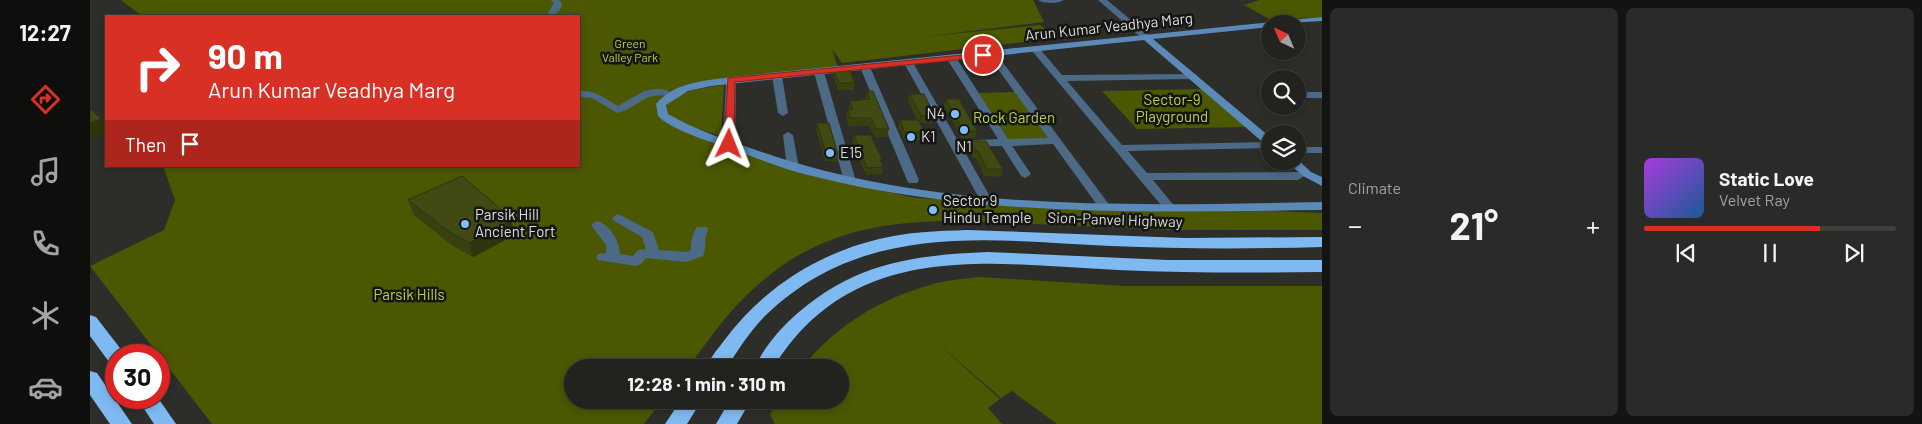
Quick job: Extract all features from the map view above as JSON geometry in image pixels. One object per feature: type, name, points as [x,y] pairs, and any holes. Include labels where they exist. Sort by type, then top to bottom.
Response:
[{"type":"highway","name":"Sion-Panvel Highway","points":[[721,359],[744,327],[761,309],[786,288],[819,266],[841,256],[912,237],[964,234],[1177,242],[1322,242]]},
{"type":"highway","points":[[769,359],[792,327],[825,299],[870,276],[898,266],[927,260],[973,257],[1119,264],[1322,266]]},
{"type":"highway","points":[[90,322],[106,344]]},
{"type":"highway","points":[[90,379],[122,424]]},
{"type":"highway","points":[[154,409],[166,424]]},
{"type":"highway","points":[[674,424],[685,409]]},
{"type":"highway","points":[[726,424],[736,409]]},
{"type":"street","points":[[551,15],[557,8],[558,3],[555,0]]},
{"type":"street","points":[[1042,0],[1060,0]]},
{"type":"street","points":[[1102,0],[1261,136]]},
{"type":"street","name":"Arun Kumar Veadhya Marg","points":[[672,94],[698,85],[731,80],[865,68],[1322,19]]},
{"type":"street","points":[[1036,50],[1170,208]]},
{"type":"street","points":[[992,54],[1104,206]]},
{"type":"street","points":[[952,58],[1025,174]]},
{"type":"street","points":[[909,63],[987,202]]},
{"type":"street","points":[[865,68],[913,180]]},
{"type":"street","points":[[819,72],[850,181]]},
{"type":"street","points":[[777,76],[783,113]]},
{"type":"street","points":[[1060,78],[1192,76]]},
{"type":"street","points":[[729,144],[731,80]]},
{"type":"street","points":[[580,94],[586,93],[598,97],[607,101],[610,106],[617,110],[624,108],[644,94],[665,92],[672,94]]},
{"type":"street","points":[[672,94],[661,104],[663,116],[683,127],[793,168],[910,192],[987,202],[1104,206],[1170,208],[1322,206]]},
{"type":"street","points":[[1306,95],[1322,95]]},
{"type":"street","points":[[788,135],[793,168]]},
{"type":"street","points":[[954,144],[1057,141]]},
{"type":"street","points":[[1120,148],[1261,144]]},
{"type":"street","points":[[1306,150],[1322,150]]},
{"type":"street","points":[[1302,170],[1322,182]]},
{"type":"street","points":[[1144,177],[1298,176]]},
{"type":"street","points":[[618,218],[648,235],[654,254]]},
{"type":"street","points":[[597,225],[613,244],[608,258],[636,261],[643,253],[686,257],[698,253],[698,236],[702,230]]},
{"type":"green space","name":"Parsik Hills","points":[[121,0],[1033,0],[1044,22],[930,36],[1040,25],[1058,38],[842,63],[832,49],[838,68],[695,83],[670,91],[657,102],[666,110],[667,104],[680,95],[694,90],[724,85],[721,136],[695,128],[791,170],[916,198],[1322,213],[1322,230],[1174,230],[931,221],[873,228],[846,235],[820,244],[795,257],[771,274],[732,311],[694,359],[564,359],[564,409],[655,409],[644,424],[212,424],[170,370],[170,344],[150,344],[90,266],[164,230],[175,200],[163,167],[580,167],[580,15],[141,15]]},
{"type":"green space","points":[[1259,0],[1322,0],[1322,17],[1306,18],[1306,15],[1262,15],[1244,5]]},
{"type":"green space","name":"Sector-9 Playground","points":[[1202,89],[1246,127],[1137,129],[1102,91]]},
{"type":"green space","name":"Rock Garden","points":[[1015,92],[1049,139],[1008,139],[978,93]]},
{"type":"green space","points":[[979,277],[1125,286],[1322,286],[1322,424],[1057,424],[1012,391],[1001,398],[934,340],[1000,399],[988,408],[1002,424],[775,424],[770,414],[773,409],[849,409],[849,359],[809,359],[844,327],[875,307],[911,291],[954,280]]},
{"type":"building","points":[[849,68],[855,83],[839,83],[833,69]]},
{"type":"building","points":[[867,91],[873,91],[889,129],[876,129],[871,118],[850,118],[848,110],[853,110],[850,101],[870,99]]},
{"type":"building","points":[[910,94],[924,94],[934,115],[921,116]]},
{"type":"building","points":[[946,99],[959,99],[977,131],[964,132]]},
{"type":"building","points":[[92,110],[101,119],[90,123],[90,111]]},
{"type":"building","points":[[900,120],[919,120],[924,132],[905,133]]},
{"type":"building","points":[[817,123],[829,123],[838,154],[826,154]]},
{"type":"building","points":[[854,135],[871,135],[882,160],[880,160],[883,167],[867,168]]},
{"type":"building","points":[[969,141],[986,141],[1003,169],[987,169],[978,151]]},
{"type":"building","name":"Parsik Hill Ancient Fort","points":[[462,176],[511,218],[505,224],[469,243],[448,231],[408,200]]},
{"type":"place","name":"N4","points":[[955,114]]},
{"type":"place","name":"N1","points":[[964,130]]},
{"type":"place","name":"K1","points":[[911,137]]},
{"type":"place","name":"E15","points":[[830,153]]},
{"type":"place","name":"Sector 9 Hindu Temple","points":[[933,210]]},
{"type":"place","name":"Parsik Hill Ancient Fort","points":[[465,224]]},
{"type":"route","points":[[729,144],[731,80],[983,55]]},
{"type":"park label","name":"Green Valley Park","points":[[630,51]]}]
